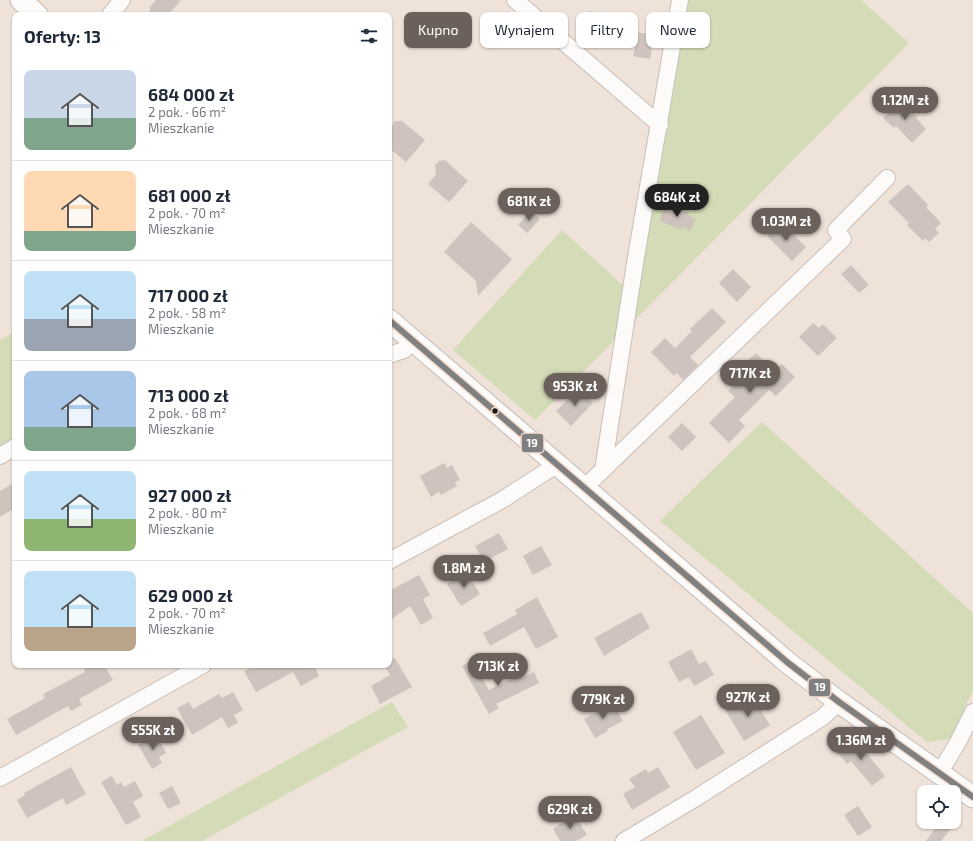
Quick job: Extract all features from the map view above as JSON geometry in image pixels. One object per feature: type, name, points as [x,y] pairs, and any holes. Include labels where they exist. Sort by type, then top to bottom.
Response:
[{"type":"main road","points":[[21,0],[34,12]]},
{"type":"main road","points":[[392,323],[765,644],[839,702],[973,797]]},
{"type":"street","points":[[112,12],[122,0]]},
{"type":"street","points":[[515,0],[660,125]]},
{"type":"street","points":[[603,470],[636,257],[660,125],[680,0]]},
{"type":"street","points":[[584,488],[843,239],[836,230],[887,178]]},
{"type":"street","points":[[392,354],[404,350],[412,340]]},
{"type":"street","points":[[0,456],[12,450]]},
{"type":"street","points":[[392,559],[502,500],[550,470],[555,464]]},
{"type":"street","points":[[0,778],[198,668]]},
{"type":"street","points":[[624,841],[696,798],[816,722],[839,702]]},
{"type":"street","points":[[939,774],[958,742],[973,712]]},
{"type":"green space","points":[[689,0],[861,0],[909,43],[634,321],[681,48],[710,48],[710,12],[687,12]]},
{"type":"green space","points":[[562,230],[626,288],[617,338],[535,420],[453,350]]},
{"type":"green space","points":[[12,333],[12,439],[0,446],[0,340]]},
{"type":"green space","points":[[762,422],[973,613],[973,691],[950,739],[927,742],[660,521]]},
{"type":"green space","points":[[392,702],[408,727],[202,841],[142,841]]},
{"type":"building","points":[[156,0],[181,0],[171,12],[148,12],[151,9],[149,8]]},
{"type":"building","points":[[638,32],[646,34],[646,48],[652,48],[650,59],[633,56],[635,48],[638,48]]},
{"type":"building","points":[[901,100],[910,108],[910,110],[917,117],[916,118],[926,129],[912,143],[896,126],[894,128],[883,118],[890,111],[890,108]]},
{"type":"building","points":[[395,121],[402,121],[425,140],[406,162],[392,150],[392,126]]},
{"type":"building","points":[[445,160],[468,181],[449,202],[428,184],[436,174],[435,165],[439,161]]},
{"type":"building","points":[[908,184],[928,205],[926,207],[941,223],[935,229],[939,233],[929,242],[925,238],[923,241],[907,225],[909,223],[888,202]]},
{"type":"building","points":[[667,203],[689,213],[688,215],[696,219],[690,231],[682,227],[680,230],[659,220]]},
{"type":"building","points":[[531,211],[540,219],[527,233],[518,225]]},
{"type":"building","points":[[471,222],[512,259],[478,296],[476,281],[444,252]]},
{"type":"building","points":[[781,222],[806,247],[792,261],[767,236]]},
{"type":"building","points":[[851,265],[869,285],[859,293],[841,274]]},
{"type":"building","points":[[733,269],[751,287],[737,302],[719,283]]},
{"type":"building","points":[[712,308],[726,322],[690,357],[698,365],[683,380],[677,373],[674,376],[651,352],[665,338],[675,348],[692,331],[690,329]]},
{"type":"building","points":[[813,323],[819,328],[823,324],[837,338],[818,356],[799,337]]},
{"type":"building","points":[[756,353],[767,364],[770,361],[777,368],[782,364],[795,377],[776,396],[769,390],[739,420],[745,426],[729,443],[709,423],[735,397],[728,391],[751,367],[746,362]]},
{"type":"building","points":[[579,389],[593,403],[571,426],[556,411]]},
{"type":"building","points":[[682,423],[696,437],[682,451],[668,437]]},
{"type":"building","points":[[444,463],[447,468],[452,465],[460,480],[455,482],[457,486],[441,495],[439,492],[431,497],[420,476]]},
{"type":"building","points":[[12,484],[12,510],[0,517],[0,491]]},
{"type":"building","points":[[499,533],[508,549],[484,562],[475,546]]},
{"type":"building","points":[[541,546],[552,565],[533,575],[523,556]]},
{"type":"building","points":[[467,572],[480,594],[461,606],[447,584]]},
{"type":"building","points":[[419,575],[430,595],[423,599],[433,618],[421,625],[410,606],[392,619],[392,589]]},
{"type":"building","points":[[537,597],[558,637],[536,649],[524,627],[490,646],[483,633],[517,614],[515,610]]},
{"type":"building","points":[[641,612],[650,628],[604,656],[594,638]]},
{"type":"building","points":[[691,649],[699,664],[706,661],[714,675],[694,686],[689,677],[679,682],[668,662]]},
{"type":"building","points":[[395,658],[412,687],[380,704],[371,686],[390,675],[386,668],[392,668],[392,660]]},
{"type":"building","points":[[472,660],[489,690],[520,675],[521,678],[534,672],[539,683],[496,704],[499,708],[489,714],[462,666]]},
{"type":"building","points":[[106,668],[113,680],[79,699],[82,705],[71,711],[68,706],[16,735],[7,719],[45,698],[43,694],[85,672],[84,669]]},
{"type":"building","points":[[250,668],[315,668],[319,676],[301,686],[293,672],[256,692],[244,671]]},
{"type":"building","points":[[233,692],[243,710],[234,715],[238,723],[228,728],[222,717],[192,735],[177,708],[189,702],[193,709],[219,694],[222,698]]},
{"type":"building","points":[[751,694],[770,725],[744,741],[725,710]]},
{"type":"building","points":[[613,703],[623,721],[607,729],[608,731],[595,738],[584,719]]},
{"type":"building","points":[[701,715],[725,753],[696,770],[673,732]]},
{"type":"building","points":[[157,735],[166,753],[159,757],[162,763],[152,769],[138,745]]},
{"type":"building","points":[[853,736],[885,776],[872,786],[851,761],[847,764],[838,753],[842,750],[840,747]]},
{"type":"building","points":[[71,767],[86,794],[66,805],[63,798],[27,818],[17,800],[25,795],[24,793]]},
{"type":"building","points":[[658,767],[670,787],[632,810],[623,794],[635,787],[629,779],[646,769],[648,773]]},
{"type":"building","points":[[112,776],[117,785],[121,782],[124,787],[135,781],[143,796],[133,802],[141,817],[126,825],[101,782]]},
{"type":"building","points":[[172,786],[181,803],[168,809],[159,793]]},
{"type":"building","points":[[858,806],[872,827],[858,836],[844,815]]},
{"type":"building","points":[[574,814],[587,835],[576,841],[560,841],[553,829]]},
{"type":"building","points":[[935,829],[950,829],[941,841],[926,841]]},
{"type":"transit line","name":"19","points":[[392,323],[787,662],[839,702],[973,797]]}]
